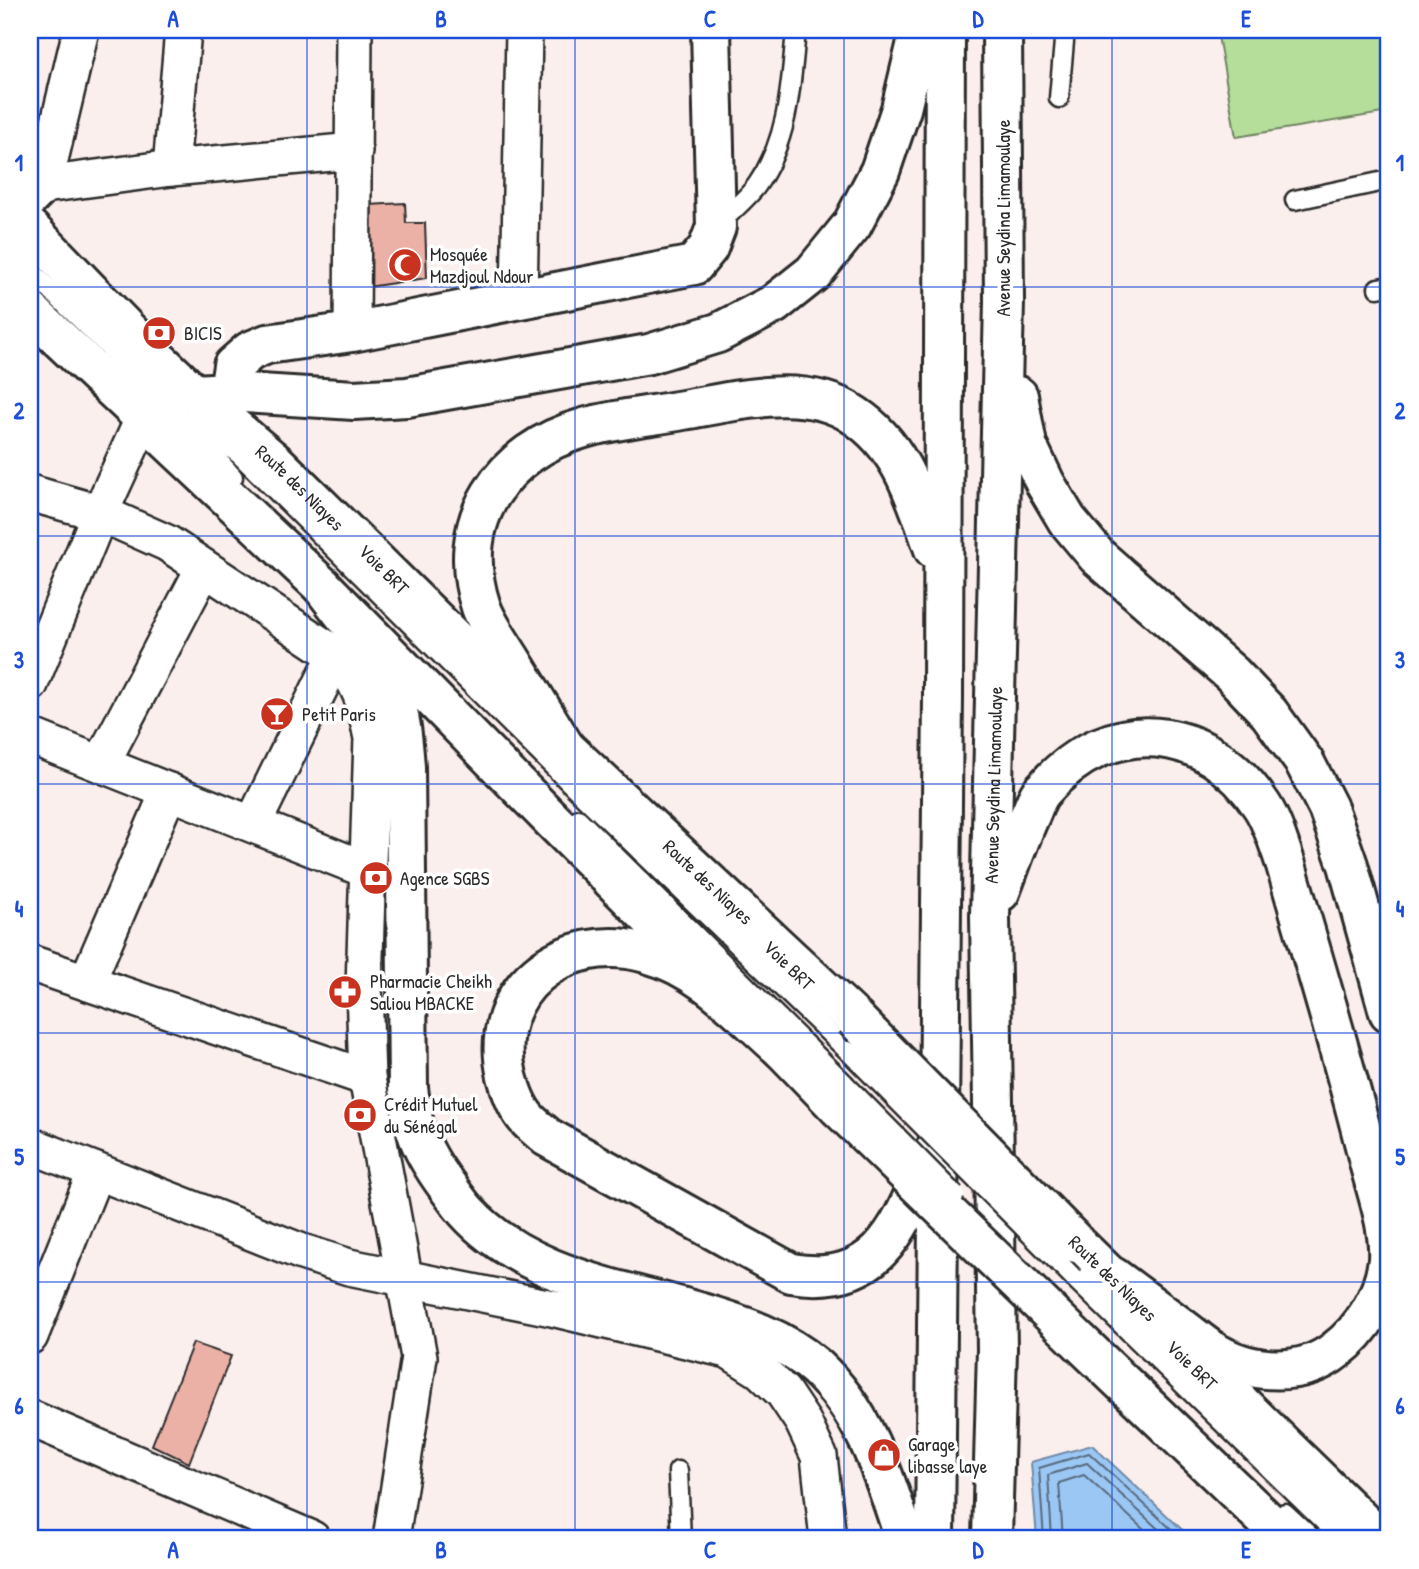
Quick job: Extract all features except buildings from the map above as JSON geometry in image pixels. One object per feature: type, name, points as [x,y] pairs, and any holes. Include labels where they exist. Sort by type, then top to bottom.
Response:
[{"type":"main road","points":[[184,402],[250,351],[283,341],[352,332],[694,265],[708,248],[716,227],[711,30]]},
{"type":"main road","points":[[184,402],[407,397],[649,354],[718,333],[774,304],[813,273],[852,225],[880,171],[901,109],[920,30]]},
{"type":"main road","points":[[935,1539],[945,30]]},
{"type":"main road","name":"Avenue Seydina Limamoulaye","points":[[992,1539],[997,1349],[990,917],[1004,301],[1002,30]]},
{"type":"main road","name":"Route des Niayes","points":[[30,229],[137,340],[322,586],[783,1050],[841,1095],[1286,1539]]},
{"type":"main road","points":[[1004,301],[1027,445],[1045,483],[1067,520],[1097,556],[1232,674],[1269,713],[1305,763],[1328,808],[1348,865],[1384,973],[1389,1012]]},
{"type":"main road","name":"Route des Niayes","points":[[30,311],[184,402],[276,463],[565,748],[1075,1260],[1114,1277],[1380,1539]]},
{"type":"main road","points":[[565,748],[482,608],[475,576],[474,541],[483,507],[500,478],[524,457],[550,440],[584,428],[768,396],[806,398],[831,404],[854,414],[876,433],[897,457],[912,486],[943,576]]},
{"type":"main road","points":[[322,586],[377,661],[392,690],[401,723],[405,767],[408,1088],[416,1130],[438,1174],[466,1212],[497,1238],[533,1261],[580,1279],[748,1327],[785,1345],[815,1367],[845,1398],[866,1432],[905,1539]]},
{"type":"main road","points":[[990,917],[1041,792],[1072,760],[1098,746],[1135,737],[1173,739],[1205,752],[1235,773],[1262,806],[1276,835],[1359,1121],[1387,1233],[1388,1260],[1383,1286],[1369,1314],[1345,1344],[1325,1360],[1304,1367],[1274,1370],[1246,1364],[1217,1353],[1114,1277]]},
{"type":"main road","points":[[783,1050],[707,982],[672,962],[620,948],[588,949],[561,958],[535,977],[514,1004],[505,1031],[504,1062],[511,1091],[526,1118],[547,1137],[791,1273],[811,1276],[837,1273],[863,1264],[879,1253],[908,1207],[938,1140]]},
{"type":"street","points":[[81,30],[37,192],[171,168],[354,151]]},
{"type":"street","points":[[171,168],[183,30]]},
{"type":"street","points":[[352,332],[354,30]]},
{"type":"street","points":[[519,300],[524,30]]},
{"type":"street","points":[[30,684],[100,513],[184,402]]},
{"type":"street","points":[[30,493],[100,513],[167,543],[336,654],[354,677],[365,704],[372,738],[364,986],[368,1078],[419,1357],[391,1539]]},
{"type":"street","points":[[101,764],[204,568]]},
{"type":"street","points":[[253,824],[336,654]]},
{"type":"street","points":[[30,736],[367,870]]},
{"type":"street","points":[[87,982],[169,791]]},
{"type":"street","points":[[30,963],[368,1078]]},
{"type":"street","points":[[30,1145],[302,1252],[349,1267],[552,1308],[728,1350],[761,1371],[782,1392],[803,1422],[819,1456],[828,1539]]},
{"type":"street","points":[[30,1336],[96,1171]]},
{"type":"street","points":[[30,1418],[312,1539]]},
{"type":"lane","points":[[716,227],[756,187],[776,153],[788,107],[796,30]]},
{"type":"lane","points":[[1059,98],[1065,30]]},
{"type":"lane","points":[[1296,200],[1389,180]]},
{"type":"lane","name":"Voie BRT","points":[[30,270],[184,402],[582,794],[851,1035]]},
{"type":"lane","name":"Voie BRT","points":[[184,402],[245,489]]},
{"type":"lane","name":"Voie BRT","points":[[263,506],[446,687]]},
{"type":"lane","points":[[564,805],[841,1095],[973,1213],[1077,1328],[1233,1464]]},
{"type":"lane","name":"Voie BRT","points":[[1075,1260],[1342,1539]]},
{"type":"lane","points":[[678,1471],[681,1539]]},
{"type":"lane","points":[[1273,1502],[1313,1539]]},
{"type":"green space","points":[[1217,30],[1389,30],[1389,112],[1236,137]]},
{"type":"water","points":[[1092,1445],[1192,1539],[1037,1539],[1031,1462]]},
{"type":"place","name":"Mosquée Mazdjoul Ndour","points":[[405,265]]},
{"type":"place","name":"BICIS","points":[[159,333]]},
{"type":"place","name":"Petit Paris","points":[[277,714]]},
{"type":"place","name":"Agence SGBS","points":[[376,878]]},
{"type":"place","name":"Pharmacie Cheikh Saliou MBACKE","points":[[345,992]]},
{"type":"place","name":"Crédit Mutuel du Sénégal","points":[[360,1115]]},
{"type":"place","name":"Garage libasse laye","points":[[884,1455]]}]
